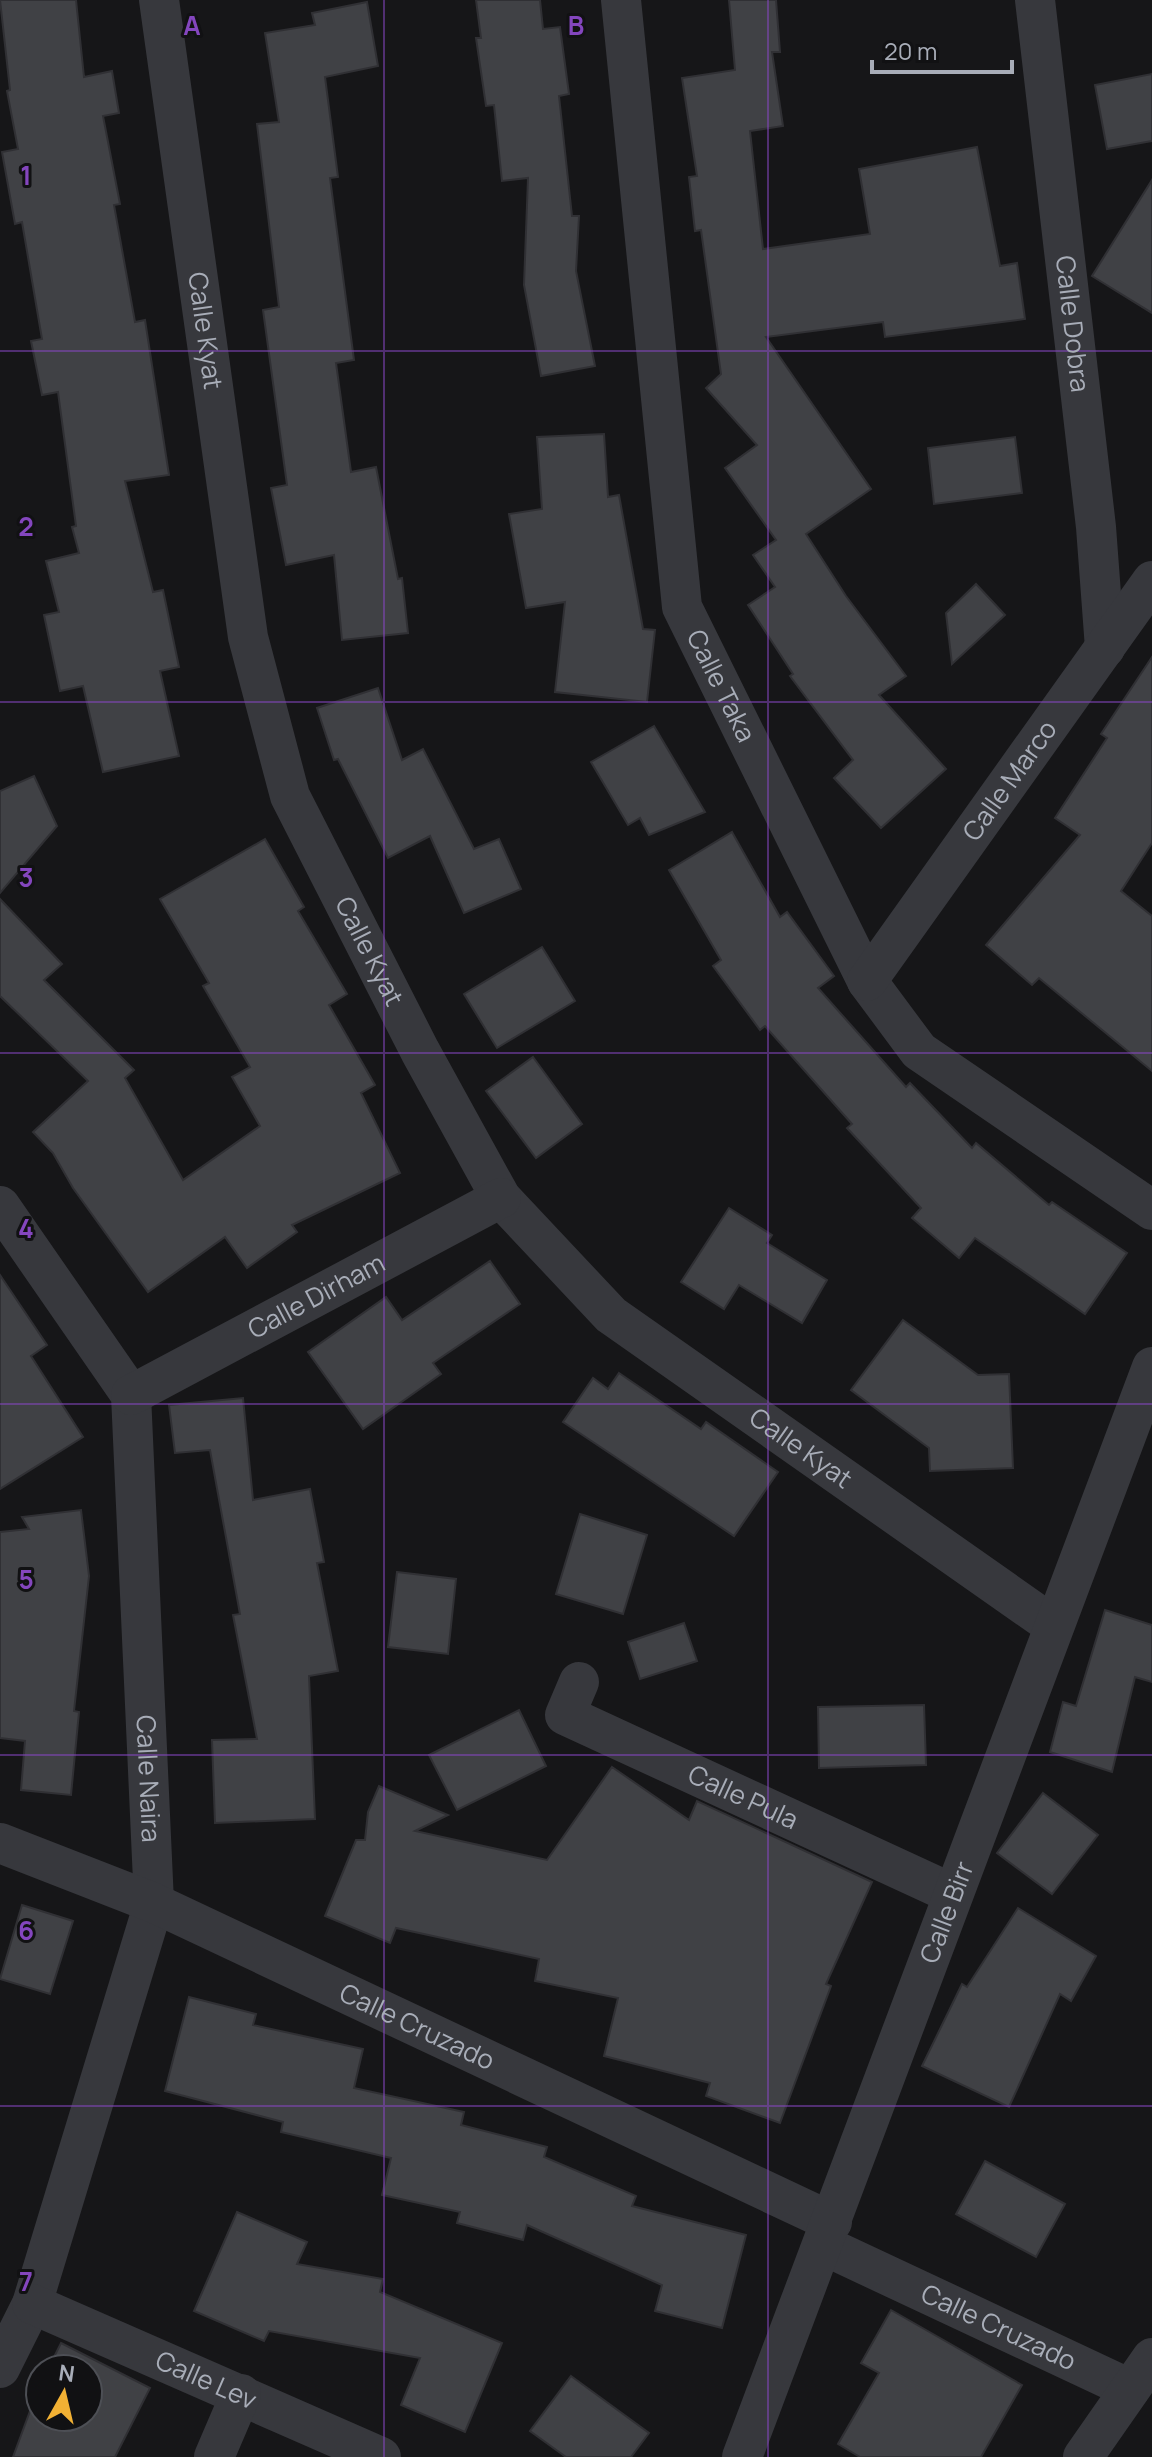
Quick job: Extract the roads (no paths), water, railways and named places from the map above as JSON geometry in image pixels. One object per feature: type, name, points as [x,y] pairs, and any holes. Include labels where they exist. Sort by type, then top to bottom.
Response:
[{"type":"street","name":"Calle Kyat","points":[[159,0],[248,637],[290,796],[420,1051],[501,1198],[611,1315],[1054,1626]]},
{"type":"street","name":"Calle Taka","points":[[621,0],[682,607],[867,981],[919,1051],[1152,1210]]},
{"type":"street","name":"Calle Dobra","points":[[1035,0],[1096,527],[1105,648]]},
{"type":"street","name":"Calle Marco","points":[[867,981],[1152,581]]},
{"type":"street","name":"Calle Dirham","points":[[131,1395],[501,1198]]},
{"type":"street","points":[[0,1206],[131,1395]]},
{"type":"street","name":"Calle Birr","points":[[742,2457],[1152,1367]]},
{"type":"street","name":"Calle Naira","points":[[0,2368],[32,2304],[154,1903],[131,1395]]},
{"type":"street","name":"Calle Pula","points":[[579,1682],[565,1715],[953,1894]]},
{"type":"street","name":"Calle Cruzado","points":[[0,1843],[154,1903],[827,2233],[1141,2373]]},
{"type":"street","name":"Calle Lev","points":[[32,2304],[381,2457]]},
{"type":"street","points":[[1083,2457],[1141,2373]]},
{"type":"street","points":[[214,2457],[241,2394]]}]
